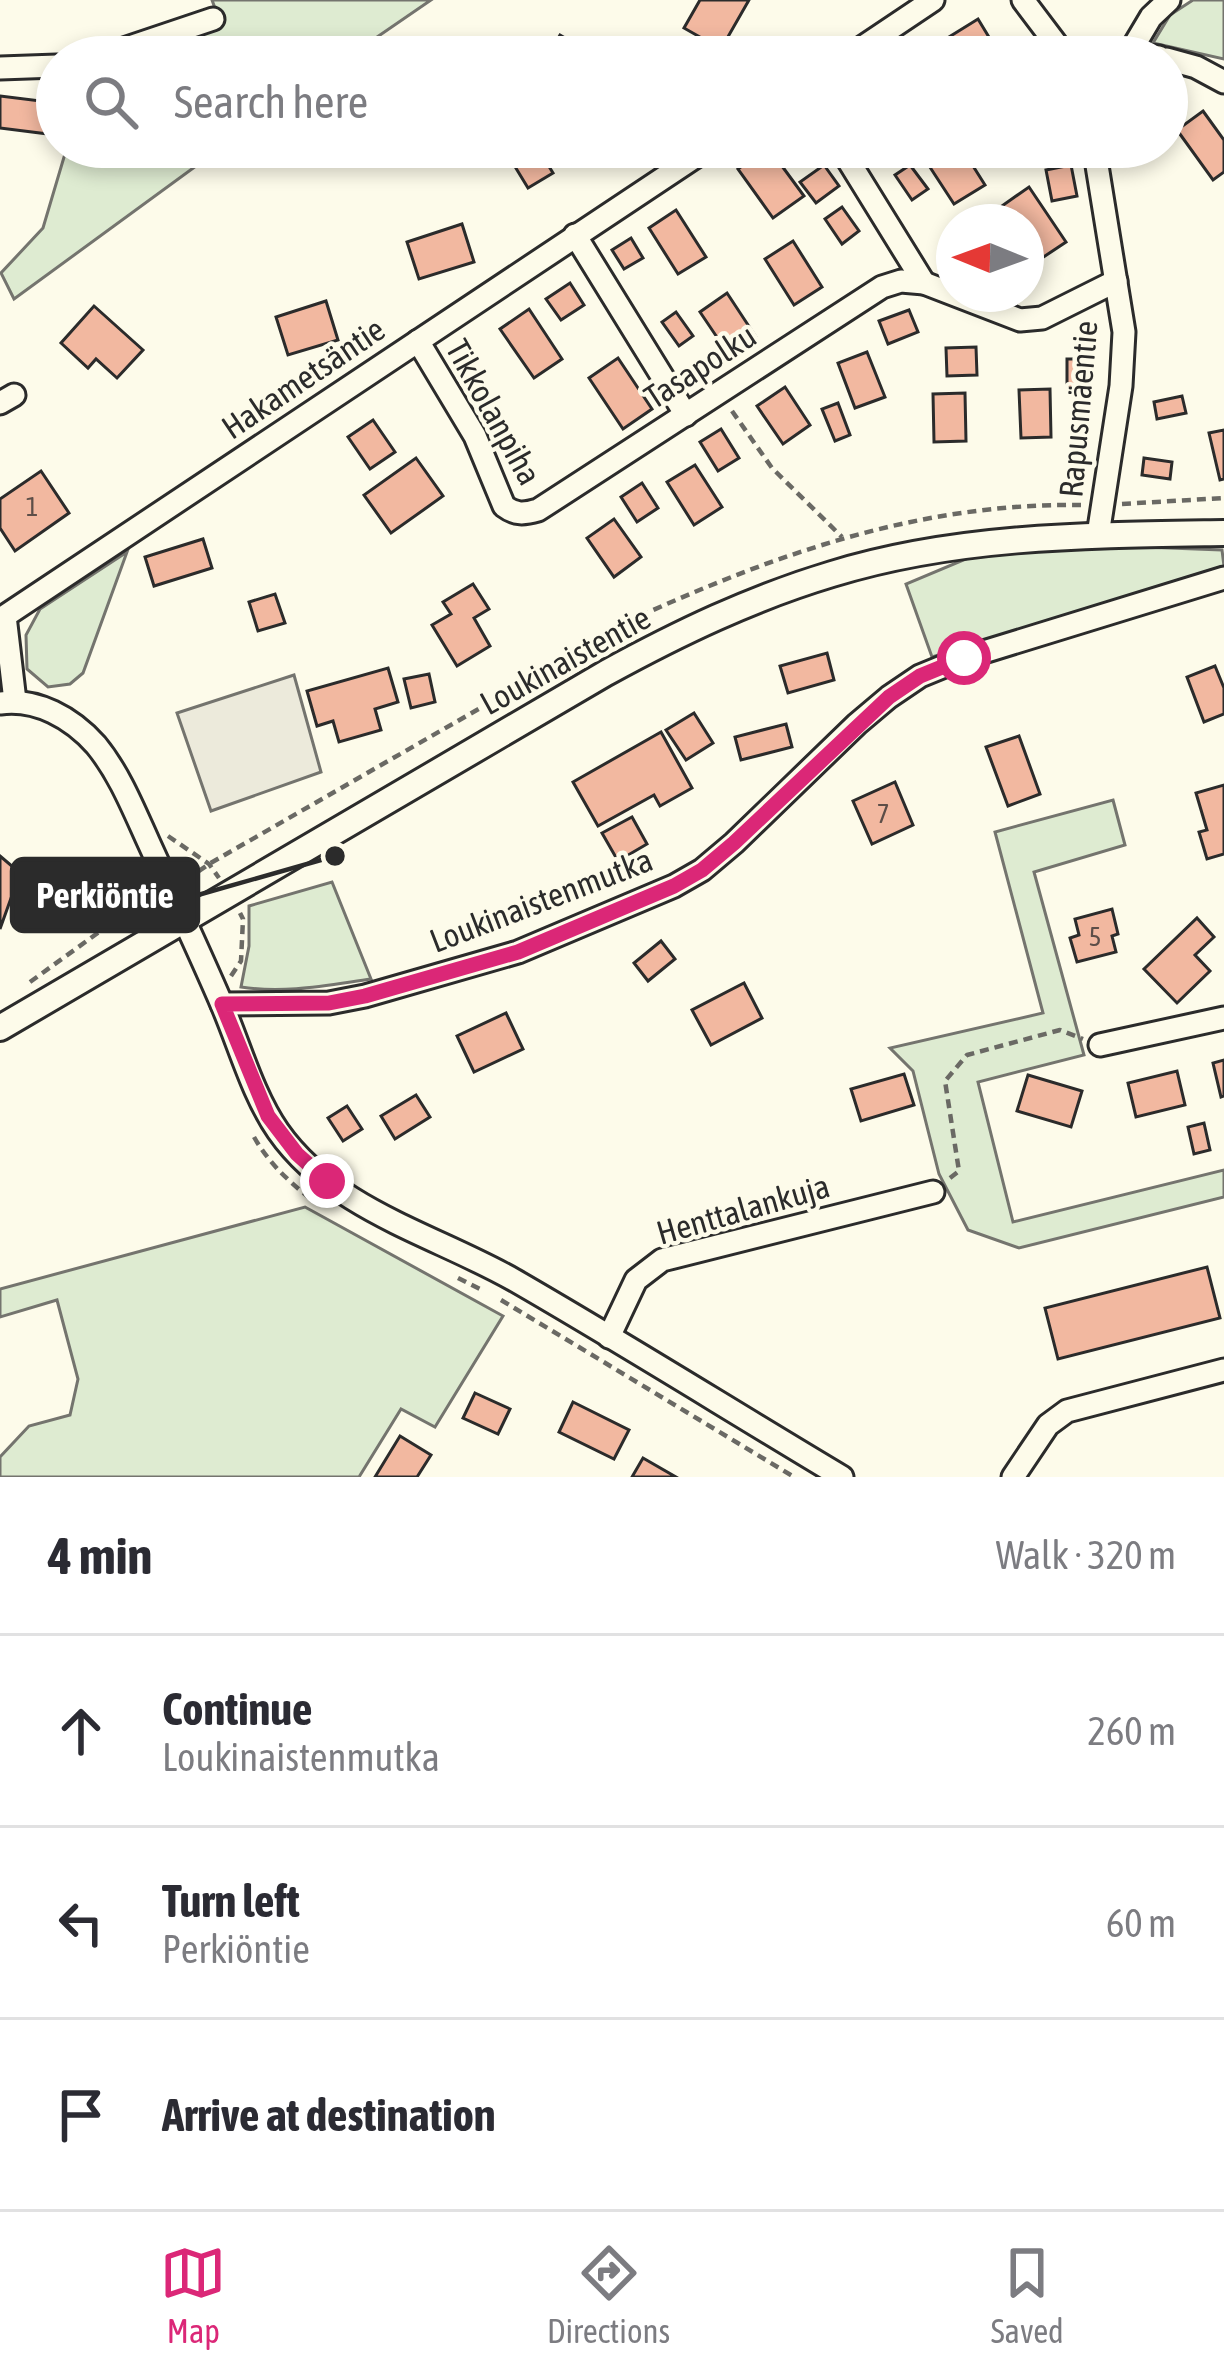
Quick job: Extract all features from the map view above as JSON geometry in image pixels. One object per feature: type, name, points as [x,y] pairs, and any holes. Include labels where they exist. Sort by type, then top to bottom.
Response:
[{"type":"street","points":[[879,36],[933,0]]},
{"type":"street","points":[[1023,0],[1050,36]]},
{"type":"street","points":[[1140,36],[1169,0]]},
{"type":"street","points":[[162,36],[213,19]]},
{"type":"street","points":[[1188,66],[1224,82]]},
{"type":"street","points":[[0,68],[36,67]]},
{"type":"street","name":"Hakametsäntie","points":[[7,702],[2,612],[678,168]]},
{"type":"street","points":[[853,168],[924,283],[1020,320],[1042,318],[1116,281]]},
{"type":"street","name":"Rapusmäentie","points":[[1097,168],[1124,332],[1121,386],[1098,535]]},
{"type":"street","points":[[575,235],[686,415]]},
{"type":"street","name":"Tasapolku","points":[[514,513],[538,510],[882,286],[901,281],[924,283]]},
{"type":"street","name":"Tikkolanpiha","points":[[418,341],[475,436],[504,506],[514,513]]},
{"type":"street","name":"Loukinaistentie","points":[[0,1028],[585,685],[700,623],[763,597],[835,572],[900,557],[1017,540],[1224,533]]},
{"type":"street","name":"Loukinaistenmutka","points":[[222,1004],[329,1003],[365,996],[518,952],[674,886],[734,843],[857,724],[920,676],[964,658],[1224,578]]},
{"type":"street","points":[[7,702],[44,707],[75,726],[97,746],[121,783],[268,1116],[297,1154],[358,1202],[511,1279],[842,1477]]},
{"type":"street","points":[[1100,1046],[1224,1018]]},
{"type":"street","name":"Henttalankuja","points":[[609,1337],[636,1280],[662,1260],[933,1192]]},
{"type":"street","points":[[1013,1477],[1048,1425],[1067,1411],[1224,1370]]},
{"type":"path","points":[[719,393],[772,468],[842,537]]},
{"type":"path","points":[[933,1192],[959,1172],[945,1081],[967,1055],[1060,1030],[1100,1046]]},
{"type":"green space","points":[[212,0],[431,0],[379,36],[189,36],[220,22]]},
{"type":"green space","points":[[1193,0],[1224,0],[1224,59],[1188,51],[1188,36],[1157,36],[1170,15]]},
{"type":"green space","points":[[61,168],[193,168],[14,299],[1,273],[43,228]]},
{"type":"green space","points":[[1090,545],[1222,550],[1224,566],[932,657],[906,584],[968,558]]},
{"type":"green space","points":[[127,552],[83,673],[70,684],[48,687],[27,669],[26,635],[40,609]]},
{"type":"green space","points":[[1113,800],[1125,845],[1034,872],[1084,1055],[978,1082],[1013,1222],[1224,1170],[1224,1197],[1019,1248],[968,1230],[939,1174],[913,1071],[890,1048],[1043,1013],[995,832]]},
{"type":"green space","points":[[332,882],[371,979],[290,989],[241,987],[249,946],[249,906]]},
{"type":"green space","points":[[305,1207],[503,1316],[435,1427],[401,1409],[359,1477],[0,1477],[0,1457],[29,1426],[70,1415],[78,1379],[57,1300],[0,1317],[0,1289]]},
{"type":"shaded area","points":[[294,675],[321,772],[211,811],[177,713]]},
{"type":"building","points":[[700,0],[749,0],[728,36],[698,36],[684,28]]},
{"type":"building","points":[[978,19],[988,36],[951,36]]},
{"type":"building","points":[[0,96],[36,100],[36,132],[0,128]]},
{"type":"building","points":[[1203,111],[1224,140],[1224,172],[1213,180],[1188,145],[1188,122]]},
{"type":"building","points":[[516,168],[550,168],[553,173],[528,188]]},
{"type":"building","points":[[783,168],[804,196],[773,218],[738,169]]},
{"type":"building","points":[[826,168],[839,186],[816,203],[800,182]]},
{"type":"building","points":[[912,168],[928,189],[912,200],[895,175]]},
{"type":"building","points":[[930,168],[974,168],[985,185],[954,204]]},
{"type":"building","points":[[1072,168],[1077,196],[1052,201],[1046,170]]},
{"type":"building","points":[[1029,187],[1040,204],[1005,204]]},
{"type":"building","points":[[842,207],[859,231],[842,244],[825,219]]},
{"type":"building","points":[[1044,209],[1066,242],[1044,257]]},
{"type":"building","points":[[676,210],[706,257],[678,274],[649,228]]},
{"type":"building","points":[[462,224],[474,262],[419,279],[407,242]]},
{"type":"building","points":[[631,238],[643,258],[624,269],[612,250]]},
{"type":"building","points":[[793,241],[822,287],[794,305],[765,259]]},
{"type":"building","points":[[570,283],[584,305],[561,320],[546,299]]},
{"type":"building","points":[[727,293],[756,337],[729,355],[700,312]]},
{"type":"building","points":[[326,301],[338,340],[288,355],[276,317]]},
{"type":"building","points":[[94,306],[143,350],[117,378],[96,359],[88,368],[61,343]]},
{"type":"building","points":[[529,309],[562,359],[534,378],[500,329]]},
{"type":"building","points":[[909,310],[918,332],[888,344],[879,321]]},
{"type":"building","points":[[676,312],[693,336],[679,346],[662,322]]},
{"type":"building","points":[[976,347],[977,375],[947,376],[946,348]]},
{"type":"building","points":[[867,352],[885,397],[855,408],[838,363]]},
{"type":"building","points":[[618,358],[652,409],[623,429],[589,378]]},
{"type":"building","points":[[1067,359],[1090,359],[1090,388],[1067,389]]},
{"type":"building","points":[[785,387],[810,425],[783,444],[757,406]]},
{"type":"building","points":[[1050,389],[1051,437],[1021,438],[1019,390]]},
{"type":"building","points":[[965,393],[966,441],[934,442],[933,394]]},
{"type":"building","points":[[1182,396],[1186,413],[1157,419],[1154,402]]},
{"type":"building","points":[[838,403],[850,435],[835,441],[822,409]]},
{"type":"building","points":[[373,420],[395,452],[370,469],[348,437]]},
{"type":"building","points":[[721,429],[739,458],[718,471],[700,442]]},
{"type":"building","points":[[1224,430],[1224,479],[1220,480],[1209,433]]},
{"type":"building","points":[[416,458],[443,496],[391,533],[364,495]]},
{"type":"building","points":[[1144,458],[1172,462],[1170,479],[1142,475]]},
{"type":"building","points":[[695,465],[722,507],[694,525],[667,482]]},
{"type":"building","points":[[41,471],[69,513],[15,551],[0,528],[0,499]]},
{"type":"building","points":[[642,483],[658,508],[637,522],[621,497]]},
{"type":"building","points":[[614,519],[641,557],[614,577],[587,538]]},
{"type":"building","points":[[203,539],[212,568],[154,586],[145,557]]},
{"type":"building","points":[[473,584],[489,609],[474,618],[490,646],[457,666],[432,625],[451,614],[443,602]]},
{"type":"building","points":[[275,594],[285,623],[258,631],[249,602]]},
{"type":"building","points":[[827,653],[834,680],[788,693],[780,666]]},
{"type":"building","points":[[1215,666],[1224,688],[1224,714],[1204,722],[1187,677]]},
{"type":"building","points":[[388,668],[398,702],[375,709],[381,730],[339,742],[333,721],[317,726],[307,691]]},
{"type":"building","points":[[429,674],[435,702],[411,708],[404,679]]},
{"type":"building","points":[[694,713],[713,743],[686,760],[666,730]]},
{"type":"building","points":[[786,724],[792,747],[741,760],[735,737]]},
{"type":"building","points":[[661,732],[692,788],[660,806],[654,795],[598,826],[573,782]]},
{"type":"building","points":[[1019,736],[1040,794],[1008,806],[986,747]]},
{"type":"building","points":[[895,782],[913,825],[872,844],[853,801]]},
{"type":"building","points":[[1224,785],[1224,854],[1207,859],[1199,832],[1207,830],[1196,793]]},
{"type":"building","points":[[632,817],[647,844],[618,861],[602,833]]},
{"type":"building","points":[[0,856],[20,873],[0,929]]},
{"type":"building","points":[[1112,909],[1118,934],[1112,936],[1116,952],[1077,962],[1070,938],[1079,935],[1075,919]]},
{"type":"building","points":[[1197,918],[1214,937],[1195,955],[1210,971],[1177,1003],[1144,969]]},
{"type":"building","points":[[661,941],[675,959],[648,981],[634,963]]},
{"type":"building","points":[[744,983],[762,1018],[711,1045],[692,1010]]},
{"type":"building","points":[[506,1013],[523,1049],[474,1072],[457,1036]]},
{"type":"building","points":[[1224,1060],[1224,1096],[1221,1097],[1213,1063]]},
{"type":"building","points":[[1177,1071],[1185,1105],[1136,1117],[1128,1083]]},
{"type":"building","points":[[904,1074],[914,1105],[861,1121],[851,1089]]},
{"type":"building","points":[[1028,1075],[1082,1091],[1071,1127],[1017,1111]]},
{"type":"building","points":[[416,1095],[430,1117],[395,1139],[381,1116]]},
{"type":"building","points":[[347,1106],[362,1129],[343,1141],[328,1118]]},
{"type":"building","points":[[1204,1123],[1210,1150],[1194,1154],[1188,1127]]},
{"type":"building","points":[[1207,1267],[1220,1318],[1058,1359],[1045,1308]]},
{"type":"building","points":[[475,1393],[510,1409],[498,1434],[463,1418]]},
{"type":"building","points":[[573,1402],[629,1430],[614,1459],[559,1432]]},
{"type":"building","points":[[400,1436],[431,1455],[417,1477],[375,1477]]},
{"type":"building","points":[[643,1458],[676,1477],[632,1477]]},
{"type":"place","name":"Perkiöntie","points":[[335,856]]},
{"type":"route","points":[[327,1181],[297,1154],[268,1116],[222,1004],[329,1003],[365,996],[518,952],[674,886],[734,843],[889,697],[920,676],[964,658]]}]
